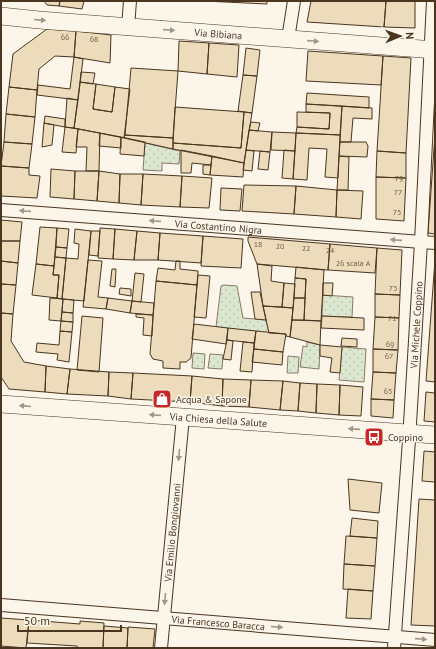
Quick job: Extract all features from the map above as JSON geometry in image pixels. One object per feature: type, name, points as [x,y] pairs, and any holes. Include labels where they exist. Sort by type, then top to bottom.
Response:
[{"type":"street","points":[[128,27],[130,1]]},
{"type":"street","points":[[288,39],[294,1]]},
{"type":"street","name":"Via Michele Coppino","points":[[394,643],[433,50],[433,1]]},
{"type":"street","name":"Via Bibiana","points":[[1,16],[433,50]]},
{"type":"street","name":"Via Costantino Nigra","points":[[1,210],[435,243]]},
{"type":"street","name":"Via Chiesa della Salute","points":[[1,404],[435,435]]},
{"type":"street","name":"Via Emilio Bongiovanni","points":[[161,648],[183,417]]},
{"type":"street","name":"Via Francesco Baracca","points":[[1,605],[163,618],[394,643],[435,640]]},
{"type":"green space","points":[[145,143],[180,151],[179,164],[162,163],[162,171],[143,170]]},
{"type":"green space","points":[[221,286],[237,286],[243,318],[266,320],[269,333],[216,327]]},
{"type":"green space","points":[[323,295],[353,297],[352,317],[322,316]]},
{"type":"green space","points":[[307,342],[320,345],[319,369],[300,367],[303,346],[307,347]]},
{"type":"green space","points":[[342,347],[366,349],[364,382],[339,380]]},
{"type":"green space","points":[[193,353],[205,354],[204,369],[192,368]]},
{"type":"green space","points":[[210,354],[223,355],[222,369],[208,368]]},
{"type":"green space","points":[[288,356],[299,357],[298,373],[287,373]]},
{"type":"building","points":[[44,1],[60,1],[59,6],[47,5]]},
{"type":"building","points":[[60,1],[84,1],[82,9],[59,6]]},
{"type":"building","points":[[204,1],[267,1],[267,4]]},
{"type":"building","points":[[311,1],[386,1],[384,27],[307,22]]},
{"type":"building","points":[[386,1],[415,1],[415,28],[384,27]]},
{"type":"building","points":[[47,29],[76,31],[74,57],[55,56],[39,69],[37,90],[9,87],[13,54]]},
{"type":"building","points":[[76,31],[111,35],[110,63],[74,57]]},
{"type":"building","points":[[179,41],[209,43],[207,74],[178,71]]},
{"type":"building","points":[[209,43],[239,45],[237,77],[207,74]]},
{"type":"building","points":[[246,48],[260,50],[257,76],[243,75]]},
{"type":"building","points":[[308,51],[383,56],[381,85],[306,81]]},
{"type":"building","points":[[383,56],[411,58],[406,153],[377,151]]},
{"type":"building","points":[[74,57],[83,59],[78,100],[37,95],[38,85],[70,89]]},
{"type":"building","points":[[131,68],[178,71],[173,138],[125,135]]},
{"type":"building","points":[[81,72],[95,73],[93,84],[80,82]]},
{"type":"building","points":[[243,75],[257,76],[252,113],[238,111]]},
{"type":"building","points":[[80,82],[96,84],[93,109],[112,112],[115,87],[130,89],[124,138],[74,128]]},
{"type":"building","points":[[96,84],[115,87],[112,112],[93,109]]},
{"type":"building","points":[[9,87],[37,90],[35,117],[6,114]]},
{"type":"building","points":[[307,93],[369,97],[369,108],[306,104]]},
{"type":"building","points":[[67,98],[78,100],[74,128],[65,127]]},
{"type":"building","points":[[306,104],[342,106],[340,135],[296,133],[297,127],[329,129],[330,113],[306,112]]},
{"type":"building","points":[[342,106],[372,108],[372,119],[353,118],[351,142],[340,142]]},
{"type":"building","points":[[175,107],[244,112],[241,148],[173,143]]},
{"type":"building","points":[[244,112],[252,113],[244,163],[173,149],[173,143],[241,148]]},
{"type":"building","points":[[297,112],[330,113],[329,129],[297,127]]},
{"type":"building","points":[[6,114],[35,117],[32,144],[4,142]]},
{"type":"building","points":[[45,116],[65,119],[65,127],[44,123]]},
{"type":"building","points":[[251,122],[260,123],[258,131],[249,130]]},
{"type":"building","points":[[44,123],[54,125],[52,145],[42,147]]},
{"type":"building","points":[[65,127],[78,129],[76,153],[62,152]]},
{"type":"building","points":[[78,129],[100,133],[99,171],[86,171],[87,147],[76,147]]},
{"type":"building","points":[[249,130],[272,132],[270,152],[246,150]]},
{"type":"building","points":[[272,132],[296,133],[295,151],[271,150]]},
{"type":"building","points":[[100,133],[121,137],[121,148],[99,146]]},
{"type":"building","points":[[296,133],[340,135],[338,178],[325,177],[327,149],[309,148],[307,180],[293,179]]},
{"type":"building","points":[[435,134],[435,234],[428,233]]},
{"type":"building","points":[[125,135],[173,138],[173,149],[124,138]]},
{"type":"building","points":[[121,137],[145,142],[144,156],[120,154]]},
{"type":"building","points":[[4,142],[32,144],[29,168],[1,166]]},
{"type":"building","points":[[340,142],[366,142],[368,146],[367,157],[339,156]]},
{"type":"building","points":[[181,150],[212,156],[211,165],[192,163],[191,173],[181,173]]},
{"type":"building","points":[[246,150],[254,151],[252,171],[243,170]]},
{"type":"building","points":[[284,150],[295,151],[293,179],[282,178]]},
{"type":"building","points":[[260,151],[270,152],[268,170],[258,169]]},
{"type":"building","points":[[377,151],[406,153],[406,178],[376,177]]},
{"type":"building","points":[[212,156],[244,163],[243,177],[210,175]]},
{"type":"building","points":[[339,156],[349,157],[348,190],[337,190]]},
{"type":"building","points":[[203,165],[211,165],[210,175],[203,174]]},
{"type":"building","points":[[1,166],[29,168],[29,175],[40,176],[37,198],[1,196]]},
{"type":"building","points":[[51,169],[75,171],[74,199],[50,197]]},
{"type":"building","points":[[75,171],[99,171],[97,201],[74,199]]},
{"type":"building","points":[[99,171],[120,174],[119,203],[97,201]]},
{"type":"building","points":[[120,174],[143,174],[141,205],[119,203]]},
{"type":"building","points":[[143,174],[182,176],[180,207],[141,205]]},
{"type":"building","points":[[182,176],[212,178],[209,208],[180,207]]},
{"type":"building","points":[[376,177],[406,178],[404,221],[376,219]]},
{"type":"building","points":[[244,185],[296,186],[294,214],[242,211]]},
{"type":"building","points":[[296,186],[337,190],[336,217],[294,214]]},
{"type":"building","points":[[221,188],[242,189],[240,211],[220,210]]},
{"type":"building","points":[[337,190],[363,191],[361,219],[336,217]]},
{"type":"building","points":[[1,220],[22,222],[20,241],[1,241]]},
{"type":"building","points":[[40,227],[57,228],[54,266],[36,264]]},
{"type":"building","points":[[57,228],[69,229],[67,248],[56,247]]},
{"type":"building","points":[[100,228],[115,229],[113,259],[98,258]]},
{"type":"building","points":[[75,229],[91,231],[84,301],[62,299],[66,258],[78,259],[79,244],[74,243]]},
{"type":"building","points":[[115,229],[137,231],[134,260],[113,259]]},
{"type":"building","points":[[91,231],[100,231],[98,256],[89,255]]},
{"type":"building","points":[[137,231],[160,233],[158,260],[134,260]]},
{"type":"building","points":[[160,233],[203,236],[201,263],[158,260]]},
{"type":"building","points":[[203,236],[243,239],[241,268],[201,266]]},
{"type":"building","points":[[248,237],[330,244],[328,270],[257,264],[248,241]]},
{"type":"building","points":[[1,241],[20,241],[18,263],[1,261]]},
{"type":"building","points":[[330,244],[377,248],[375,273],[328,270]]},
{"type":"building","points":[[56,247],[67,248],[66,258],[55,257]]},
{"type":"building","points":[[377,248],[402,250],[400,295],[375,294]]},
{"type":"building","points":[[55,257],[66,258],[62,299],[57,298],[59,275],[53,275]]},
{"type":"building","points":[[88,260],[102,261],[98,297],[108,298],[106,309],[83,307]]},
{"type":"building","points":[[435,260],[435,382],[426,381]]},
{"type":"building","points":[[1,261],[18,263],[16,285],[1,284]]},
{"type":"building","points":[[176,261],[180,261],[180,269],[198,271],[197,285],[156,281],[158,268],[175,270]]},
{"type":"building","points":[[36,264],[54,266],[53,275],[59,275],[57,298],[32,295]]},
{"type":"building","points":[[257,264],[272,266],[271,281],[284,283],[282,307],[263,306]]},
{"type":"building","points":[[296,267],[324,270],[321,321],[304,320],[306,279],[295,278]]},
{"type":"building","points":[[112,269],[116,269],[115,287],[110,286]]},
{"type":"building","points":[[135,273],[144,274],[141,302],[132,301]]},
{"type":"building","points":[[198,275],[210,276],[206,318],[194,317]]},
{"type":"building","points":[[295,278],[306,279],[305,298],[294,298]]},
{"type":"building","points":[[156,281],[197,285],[191,358],[186,362],[180,362],[180,369],[163,368],[163,361],[153,359],[150,354]]},
{"type":"building","points":[[284,283],[295,284],[293,308],[282,307]]},
{"type":"building","points":[[323,283],[333,283],[332,296],[323,295]]},
{"type":"building","points":[[1,284],[16,285],[13,314],[1,313]]},
{"type":"building","points":[[120,288],[131,289],[131,296],[119,294]]},
{"type":"building","points":[[251,292],[260,292],[266,320],[255,319]]},
{"type":"building","points":[[375,294],[400,295],[399,318],[375,317]]},
{"type":"building","points":[[50,298],[63,299],[61,321],[49,320]]},
{"type":"building","points":[[108,298],[132,301],[130,313],[106,309]]},
{"type":"building","points":[[294,298],[305,298],[304,320],[292,320]]},
{"type":"building","points":[[63,299],[74,300],[73,313],[62,312]]},
{"type":"building","points":[[132,301],[154,303],[153,315],[130,313]]},
{"type":"building","points":[[263,306],[293,308],[290,337],[286,336],[286,334],[269,333]]},
{"type":"building","points":[[62,312],[73,313],[73,322],[61,321]]},
{"type":"building","points":[[1,313],[13,314],[11,341],[24,362],[46,366],[45,392],[9,389],[1,377]]},
{"type":"building","points":[[136,314],[153,315],[152,336],[143,335],[144,318],[136,317]]},
{"type":"building","points":[[82,316],[103,318],[99,372],[77,370]]},
{"type":"building","points":[[322,316],[364,318],[364,330],[321,328]]},
{"type":"building","points":[[375,317],[399,318],[398,350],[373,349]]},
{"type":"building","points":[[292,320],[321,321],[320,345],[290,337]]},
{"type":"building","points":[[61,321],[73,322],[72,332],[60,331]]},
{"type":"building","points":[[194,324],[228,328],[226,344],[192,339]]},
{"type":"building","points":[[228,328],[256,331],[254,343],[227,340]]},
{"type":"building","points":[[60,331],[72,332],[69,362],[57,360],[58,354],[36,352],[37,343],[59,345]]},
{"type":"building","points":[[256,331],[286,334],[283,352],[254,349]]},
{"type":"building","points":[[342,338],[357,339],[357,347],[341,346]]},
{"type":"building","points":[[227,340],[233,341],[231,360],[223,359]]},
{"type":"building","points":[[243,342],[254,343],[252,372],[240,371]]},
{"type":"building","points":[[320,345],[342,347],[340,373],[330,372],[332,358],[320,356]]},
{"type":"building","points":[[254,349],[283,352],[282,365],[252,362]]},
{"type":"building","points":[[373,349],[398,350],[396,373],[373,372]]},
{"type":"building","points":[[46,366],[70,369],[67,394],[45,392]]},
{"type":"building","points":[[70,369],[109,372],[108,396],[67,394]]},
{"type":"building","points":[[109,372],[133,373],[131,399],[108,396]]},
{"type":"building","points":[[373,372],[396,373],[394,400],[371,399]]},
{"type":"building","points":[[133,373],[192,376],[190,402],[131,399]]},
{"type":"building","points":[[192,376],[223,379],[222,406],[190,402]]},
{"type":"building","points":[[223,379],[251,380],[249,407],[222,406]]},
{"type":"building","points":[[251,380],[283,381],[280,410],[249,407]]},
{"type":"building","points":[[283,381],[300,383],[298,411],[280,410]]},
{"type":"building","points":[[300,383],[317,384],[316,413],[298,411]]},
{"type":"building","points":[[317,384],[340,385],[339,415],[316,413]]},
{"type":"building","points":[[340,385],[363,387],[361,416],[339,415]]},
{"type":"building","points":[[426,392],[435,393],[435,422],[424,421]]},
{"type":"building","points":[[371,399],[394,400],[393,418],[371,416]]},
{"type":"building","points":[[424,451],[435,452],[435,482],[422,481]]},
{"type":"building","points":[[348,479],[382,483],[379,513],[350,510]]},
{"type":"building","points":[[419,499],[435,500],[435,626],[411,625]]},
{"type":"building","points":[[352,518],[378,521],[377,538],[350,536]]},
{"type":"building","points":[[346,536],[377,538],[375,566],[344,564]]},
{"type":"building","points":[[344,564],[375,566],[373,591],[343,589]]},
{"type":"building","points":[[348,589],[373,591],[371,619],[346,618]]},
{"type":"building","points":[[1,618],[29,620],[26,648],[1,646]]},
{"type":"building","points":[[29,620],[80,624],[80,621],[104,623],[103,648],[78,648],[77,646],[27,643]]},
{"type":"building","points":[[104,626],[128,628],[127,648],[103,648]]},
{"type":"building","points":[[128,627],[155,629],[153,648],[127,648]]},
{"type":"place","name":"Acqua & Sapone","points":[[162,399]]},
{"type":"place","name":"Coppino","points":[[374,437]]}]
